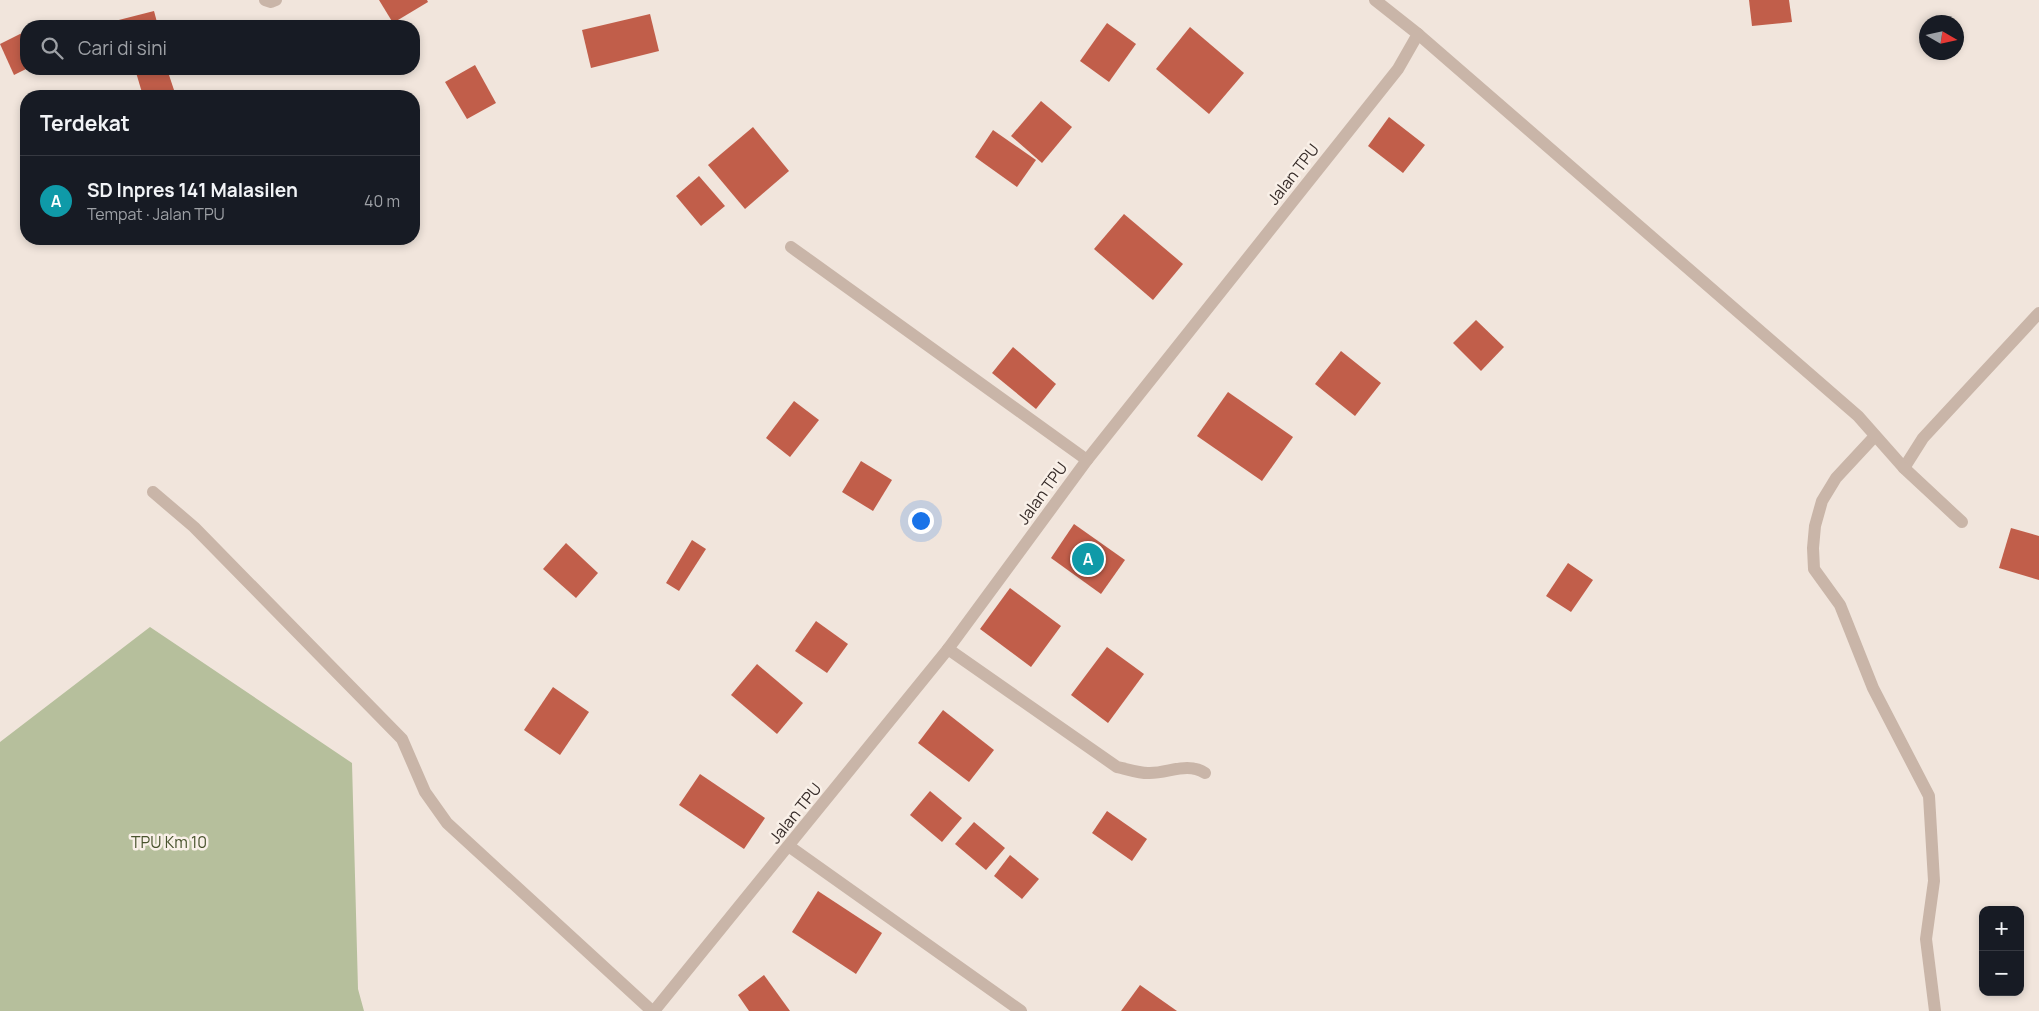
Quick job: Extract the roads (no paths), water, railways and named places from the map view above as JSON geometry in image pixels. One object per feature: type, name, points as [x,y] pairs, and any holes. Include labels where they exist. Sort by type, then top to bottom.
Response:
[{"type":"street","points":[[265,0],[271,2],[276,0]]},
{"type":"street","points":[[1375,0],[1418,34],[1850,410],[1904,468],[1962,522]]},
{"type":"street","name":"Jalan TPU","points":[[653,1011],[790,846],[948,649],[1087,460],[1392,76],[1418,34]]},
{"type":"street","points":[[791,247],[1087,460]]},
{"type":"street","points":[[1904,468],[1923,438],[2039,313]]},
{"type":"street","points":[[1875,436],[1836,478],[1822,501],[1815,526],[1814,569],[1840,605],[1873,688],[1929,796],[1934,881],[1926,938],[1934,1011]]},
{"type":"street","points":[[153,492],[194,527],[402,739],[425,792],[447,823],[653,1011]]},
{"type":"street","points":[[948,649],[1117,766],[1148,774],[1180,768],[1198,768],[1205,773]]},
{"type":"street","points":[[790,846],[1021,1011]]},
{"type":"place","name":"SD Inpres 141 Malasilen","points":[[1088,559]]},
{"type":"park label","name":"TPU Km 10","points":[[169,842]]}]
